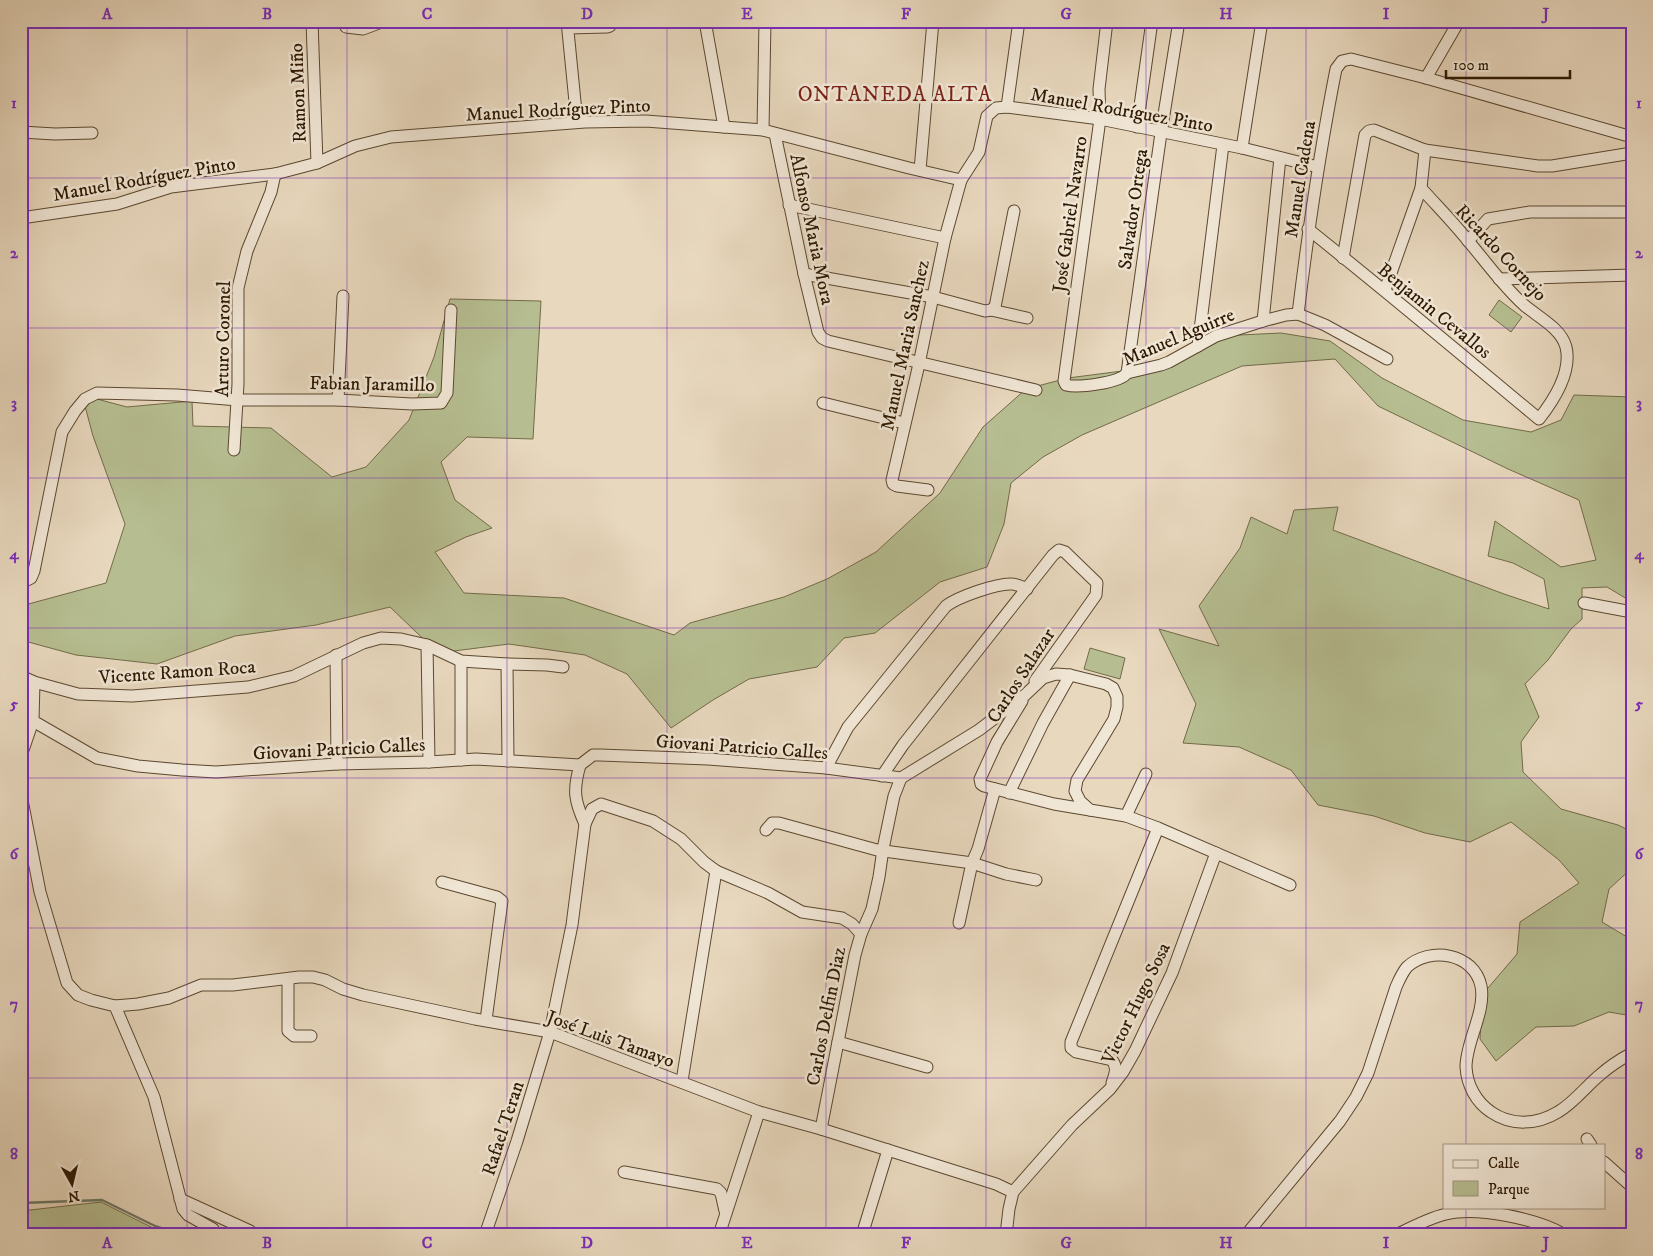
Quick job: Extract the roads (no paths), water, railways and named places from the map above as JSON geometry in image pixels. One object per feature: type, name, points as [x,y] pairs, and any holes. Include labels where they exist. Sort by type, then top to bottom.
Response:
[{"type":"street","name":"Ramon Miño","points":[[312,21],[317,164]]},
{"type":"street","points":[[343,21],[346,27],[363,29],[384,21]]},
{"type":"street","points":[[577,122],[567,24],[607,27],[613,21]]},
{"type":"street","points":[[706,21],[724,126]]},
{"type":"street","points":[[763,130],[765,21]]},
{"type":"street","points":[[920,170],[933,21]]},
{"type":"street","points":[[1007,107],[1020,21]]},
{"type":"street","name":"José Gabriel Navarro","points":[[1064,381],[1100,119],[1099,89],[1107,21]]},
{"type":"street","points":[[1137,127],[1152,21]]},
{"type":"street","name":"Salvador Ortega","points":[[1127,373],[1179,21]]},
{"type":"street","points":[[1242,148],[1262,21]]},
{"type":"street","points":[[1459,21],[1426,78],[1632,137]]},
{"type":"street","name":"Manuel Cadena","points":[[1298,314],[1308,228],[1336,69],[1342,61],[1351,59],[1426,78]]},
{"type":"street","name":"Manuel Rodríguez Pinto","points":[[21,218],[117,204],[171,187],[275,174],[317,164],[355,146],[391,137],[577,122],[646,121],[763,130],[961,180],[979,152],[987,116],[996,108],[1007,107],[1100,119],[1161,133],[1242,148],[1318,168]]},
{"type":"street","points":[[1343,258],[1365,135],[1368,131],[1374,130],[1425,150],[1538,166],[1632,153]]},
{"type":"street","points":[[21,132],[55,134],[92,133]]},
{"type":"street","name":"Alfonso Maria Mora","points":[[775,134],[818,332],[822,338],[828,341],[919,364]]},
{"type":"street","points":[[1198,346],[1223,145]]},
{"type":"street","points":[[1385,290],[1421,188],[1425,150]]},
{"type":"street","points":[[1263,321],[1280,158]]},
{"type":"street","name":"Arturo Coronel","points":[[234,450],[238,400],[238,288],[247,251],[271,192],[275,174]]},
{"type":"street","name":"Manuel Maria Sanchez","points":[[928,490],[897,486],[892,482],[945,238],[961,180]]},
{"type":"street","name":"Ricardo Cornejo","points":[[1421,188],[1499,279],[1525,306],[1562,335],[1566,348],[1567,364],[1551,404],[1539,419]]},
{"type":"street","points":[[789,205],[945,238]]},
{"type":"street","points":[[993,308],[1014,211]]},
{"type":"street","points":[[1468,241],[1488,219],[1530,212],[1632,212]]},
{"type":"street","name":"Benjamin Cevallos","points":[[1308,228],[1539,419]]},
{"type":"street","points":[[804,274],[933,297],[985,311],[993,308],[1027,318]]},
{"type":"street","points":[[1499,279],[1632,275]]},
{"type":"street","points":[[338,400],[343,296]]},
{"type":"street","name":"Fabian Jaramillo","points":[[21,583],[31,578],[34,570],[62,432],[85,399],[97,393],[177,394],[238,400],[441,403],[447,393],[451,310]]},
{"type":"street","points":[[1298,314],[1325,325],[1387,358]]},
{"type":"street","name":"Manuel Aguirre","points":[[1064,381],[1066,385],[1070,386],[1115,381],[1124,378],[1127,373],[1161,365],[1216,336],[1263,321],[1298,314]]},
{"type":"street","points":[[919,364],[1036,390]]},
{"type":"street","points":[[822,404],[904,423]]},
{"type":"street","name":"Carlos Salazar","points":[[995,789],[981,784],[980,779],[990,757],[1025,695],[1096,595],[1097,583],[1065,552],[1059,550],[1027,589]]},
{"type":"street","points":[[826,768],[848,728],[946,606],[959,598],[1007,584],[1014,584],[1027,589],[903,745],[882,776]]},
{"type":"street","points":[[1584,603],[1632,612]]},
{"type":"street","name":"Vicente Ramon Roca","points":[[21,676],[34,682],[78,694],[132,696],[248,687],[294,676],[362,643],[381,638],[401,639],[427,645],[461,661],[564,667]]},
{"type":"street","points":[[427,645],[429,762]]},
{"type":"street","points":[[336,655],[337,764]]},
{"type":"street","points":[[461,661],[461,760]]},
{"type":"street","points":[[506,664],[508,760]]},
{"type":"street","points":[[861,934],[872,909],[880,877],[882,849],[900,778],[979,730],[1025,695],[1043,678],[1056,674],[1070,675],[1106,684],[1113,688],[1117,697],[1114,720],[1077,780],[1075,791],[1080,801],[1090,810]]},
{"type":"street","points":[[1009,793],[1070,675]]},
{"type":"street","points":[[21,756],[33,721],[34,682]]},
{"type":"street","name":"Giovani Patricio Calles","points":[[33,721],[97,758],[138,766],[216,772],[337,764],[476,759],[580,765],[594,756],[600,755],[708,759],[826,768],[900,778]]},
{"type":"street","points":[[580,765],[574,792],[575,800],[585,824]]},
{"type":"street","points":[[1126,816],[1146,774]]},
{"type":"street","points":[[958,923],[972,863],[978,849],[995,789],[1054,804],[1126,816],[1290,885]]},
{"type":"street","name":"José Luis Tamayo","points":[[21,795],[40,892],[67,983],[78,995],[114,1006],[169,998],[201,985],[233,985],[313,977],[363,995],[550,1032],[760,1112],[821,1129],[996,1184],[1014,1192]]},
{"type":"street","name":"Carlos Delfin Diaz","points":[[575,800],[601,804],[653,821],[680,839],[716,871],[768,893],[802,912],[842,918],[852,924],[861,934],[854,955],[821,1129]]},
{"type":"street","points":[[585,824],[592,810],[601,804]]},
{"type":"street","points":[[766,830],[772,823],[778,823],[877,850],[882,849],[972,863],[1006,874],[1036,880]]},
{"type":"street","name":"Rafael Teran","points":[[484,1235],[517,1141],[550,1032],[572,925],[585,824]]},
{"type":"street","points":[[1110,1089],[1116,1070],[1112,1060],[1076,1052],[1070,1048],[1071,1042],[1158,828]]},
{"type":"street","name":"Victor Hugo Sosa","points":[[1014,1192],[1072,1125],[1110,1089],[1135,1051],[1172,973],[1216,853]]},
{"type":"street","points":[[682,1082],[716,871]]},
{"type":"street","points":[[442,882],[497,897],[502,901],[486,1020]]},
{"type":"street","points":[[1246,1235],[1340,1121],[1356,1097],[1368,1072],[1398,982],[1407,968],[1424,958],[1439,955],[1456,958],[1467,964],[1477,975],[1482,994],[1478,1019],[1467,1056],[1466,1070],[1477,1100],[1495,1115],[1522,1123],[1542,1120],[1559,1112],[1601,1074],[1632,1053]]},
{"type":"street","points":[[288,979],[288,1031],[294,1036],[312,1036]]},
{"type":"street","points":[[114,1006],[154,1097],[185,1212],[213,1228],[215,1235]]},
{"type":"street","points":[[838,1042],[927,1067]]},
{"type":"street","points":[[719,1235],[760,1112]]},
{"type":"street","points":[[862,1235],[888,1150]]},
{"type":"street","points":[[1606,1164],[1632,1187]]},
{"type":"street","points":[[624,1172],[718,1189],[722,1193],[726,1213]]},
{"type":"street","points":[[1006,1235],[1009,1208],[1014,1192]]},
{"type":"street","points":[[180,1199],[255,1235]]},
{"type":"street","points":[[1396,1235],[1447,1213],[1476,1212],[1512,1216],[1552,1227],[1565,1235]]},
{"type":"waterway","points":[[21,1203],[102,1200],[155,1226],[175,1233],[210,1235]]},
{"type":"district","name":"ONTANEDA ALTA","points":[[895,94]]}]
